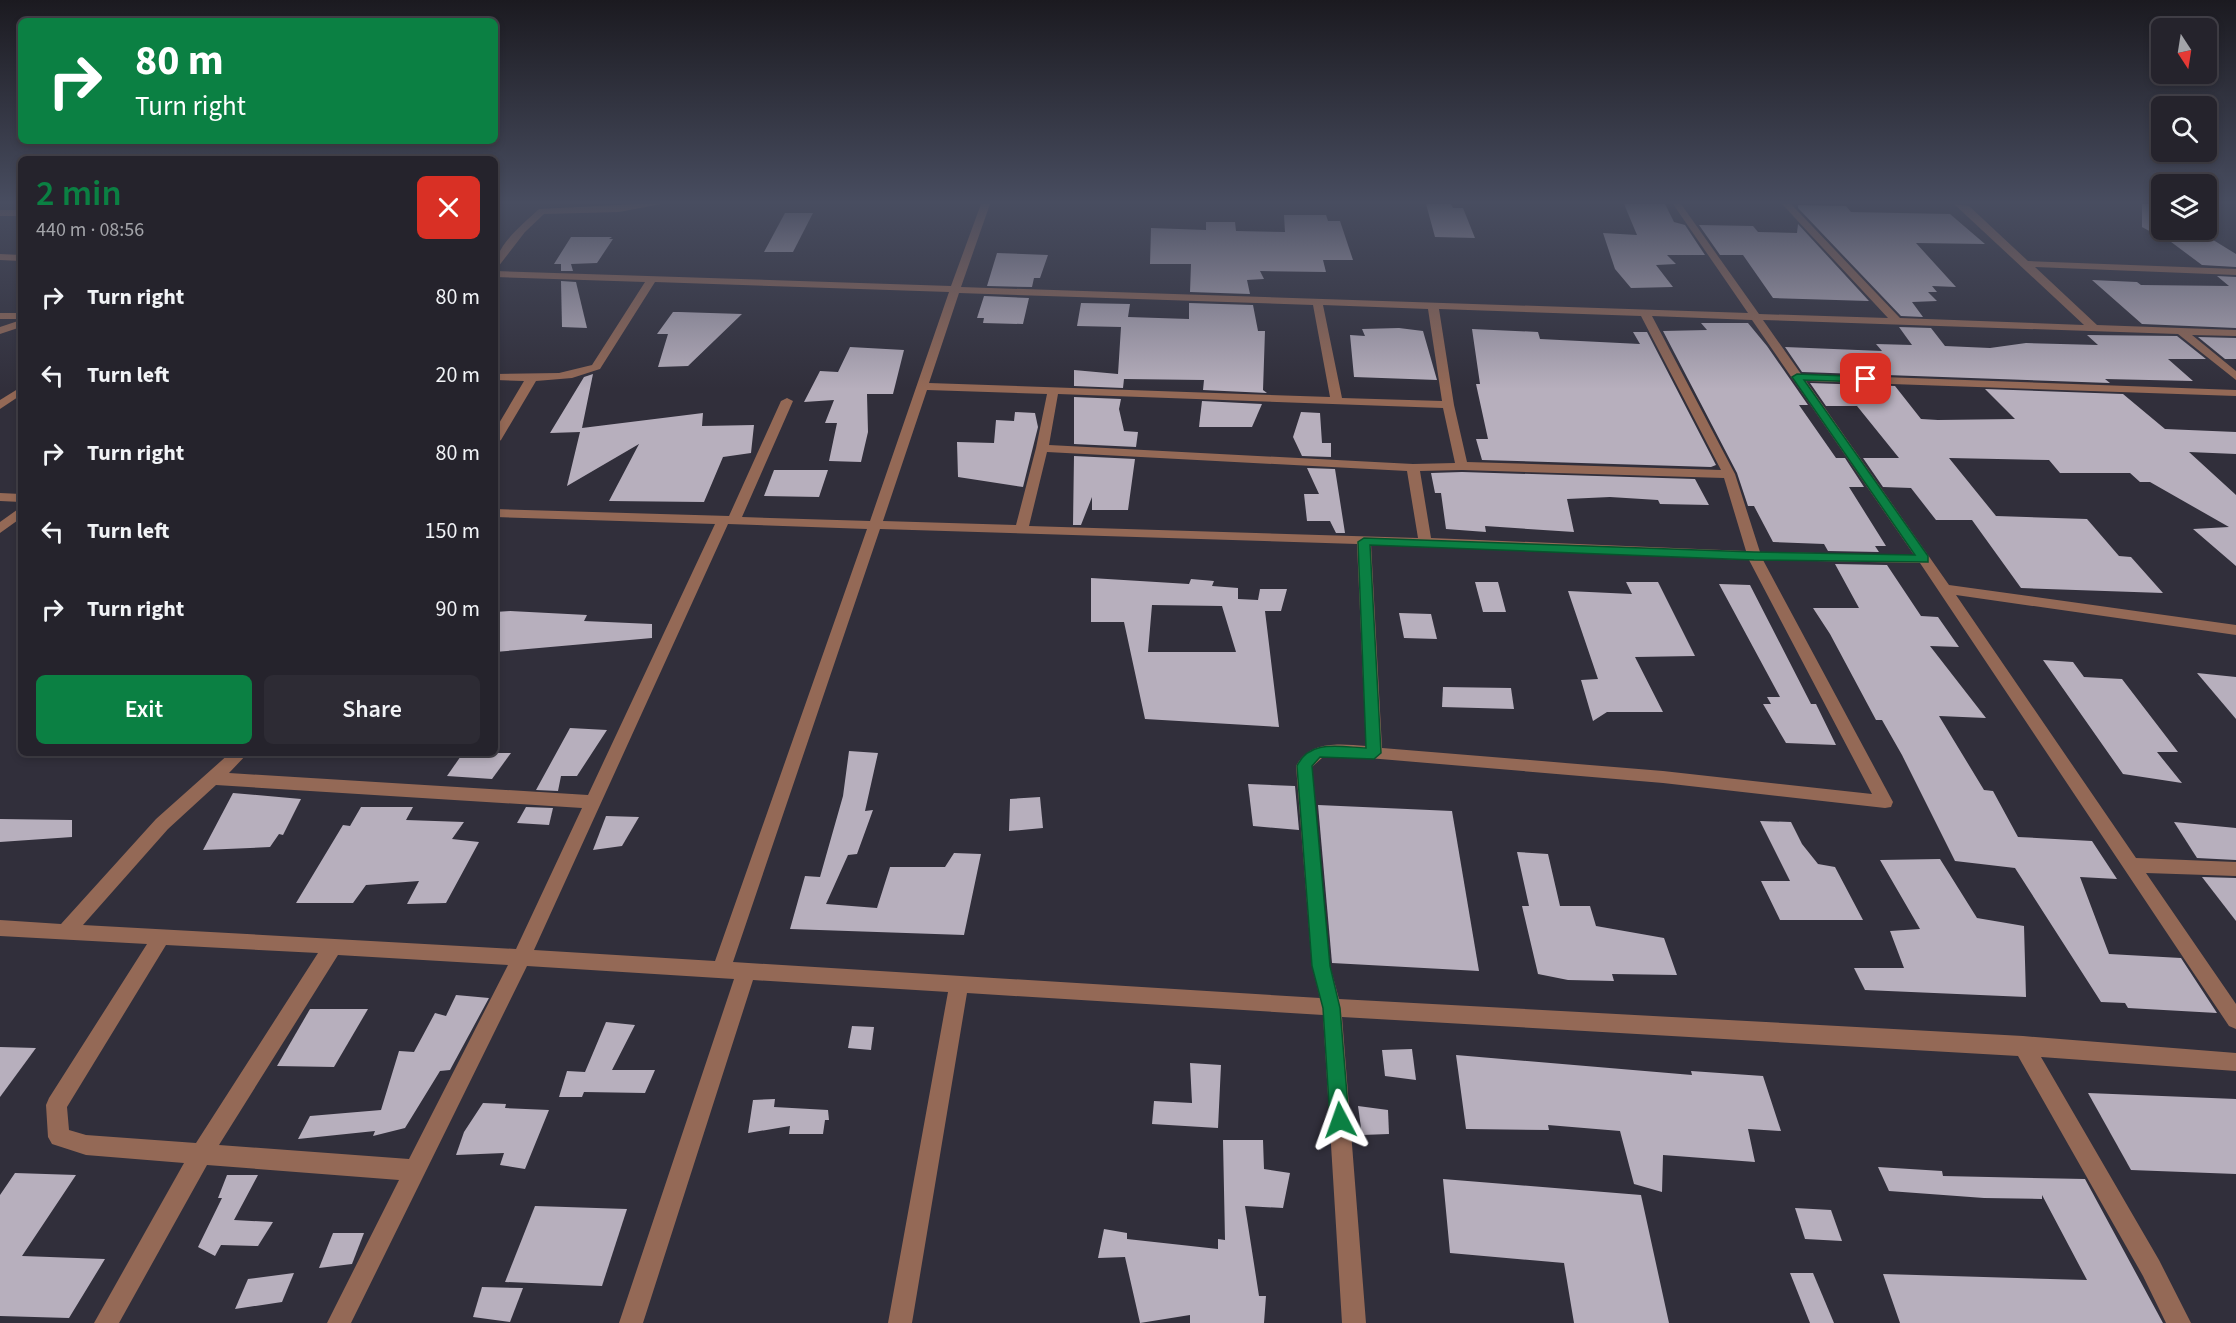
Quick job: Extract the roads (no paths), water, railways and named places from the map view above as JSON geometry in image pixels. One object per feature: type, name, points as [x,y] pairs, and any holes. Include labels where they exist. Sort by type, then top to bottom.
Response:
[{"type":"street","points":[[721,970],[809,725],[874,524],[964,266]]},
{"type":"street","points":[[1720,266],[1945,589],[2236,1020]]},
{"type":"street","points":[[1845,266],[1897,321]]},
{"type":"street","points":[[2030,266],[2094,328]]},
{"type":"street","points":[[2073,266],[2236,272]]},
{"type":"street","points":[[498,274],[2236,333]]},
{"type":"street","points":[[498,377],[532,378],[575,374],[596,367],[651,280]]},
{"type":"street","points":[[1317,302],[1337,401]]},
{"type":"street","points":[[1433,306],[1448,405],[1462,466]]},
{"type":"street","points":[[1354,1323],[1332,1008],[1321,966],[1304,766],[1308,758],[1317,752],[1374,753],[1663,777],[1885,802],[1754,556],[1729,474],[1645,313]]},
{"type":"street","points":[[0,316],[18,316]]},
{"type":"street","points":[[0,331],[18,324]]},
{"type":"street","points":[[2181,331],[2236,377]]},
{"type":"street","points":[[1797,377],[2236,393]]},
{"type":"street","points":[[498,435],[532,378]]},
{"type":"street","points":[[921,386],[1448,405]]},
{"type":"street","points":[[1021,530],[1042,448],[1053,391]]},
{"type":"street","points":[[0,405],[18,392]]},
{"type":"street","points":[[339,1323],[413,1170],[521,958],[593,802],[787,401]]},
{"type":"street","points":[[1042,448],[1256,462],[1413,468],[1462,466],[1729,474]]},
{"type":"street","points":[[1413,468],[1425,542]]},
{"type":"street","points":[[0,497],[18,498]]},
{"type":"street","points":[[498,513],[729,518],[1364,542],[1425,542],[1754,556],[1924,559]]},
{"type":"street","points":[[0,529],[18,514]]},
{"type":"street","points":[[1364,542],[1374,753]]},
{"type":"street","points":[[1945,589],[2236,630]]},
{"type":"street","points":[[66,931],[162,824],[236,756]]},
{"type":"street","points":[[210,778],[593,802]]},
{"type":"street","points":[[2129,864],[2236,869]]},
{"type":"street","points":[[0,928],[333,945],[1332,1008],[2023,1045],[2236,1062]]},
{"type":"street","points":[[161,937],[56,1105],[59,1137],[86,1145],[413,1170]]},
{"type":"street","points":[[106,1323],[200,1155],[333,945]]},
{"type":"street","points":[[631,1323],[746,971]]},
{"type":"street","points":[[900,1323],[959,983]]},
{"type":"street","points":[[2023,1045],[2151,1268],[2179,1323]]}]
